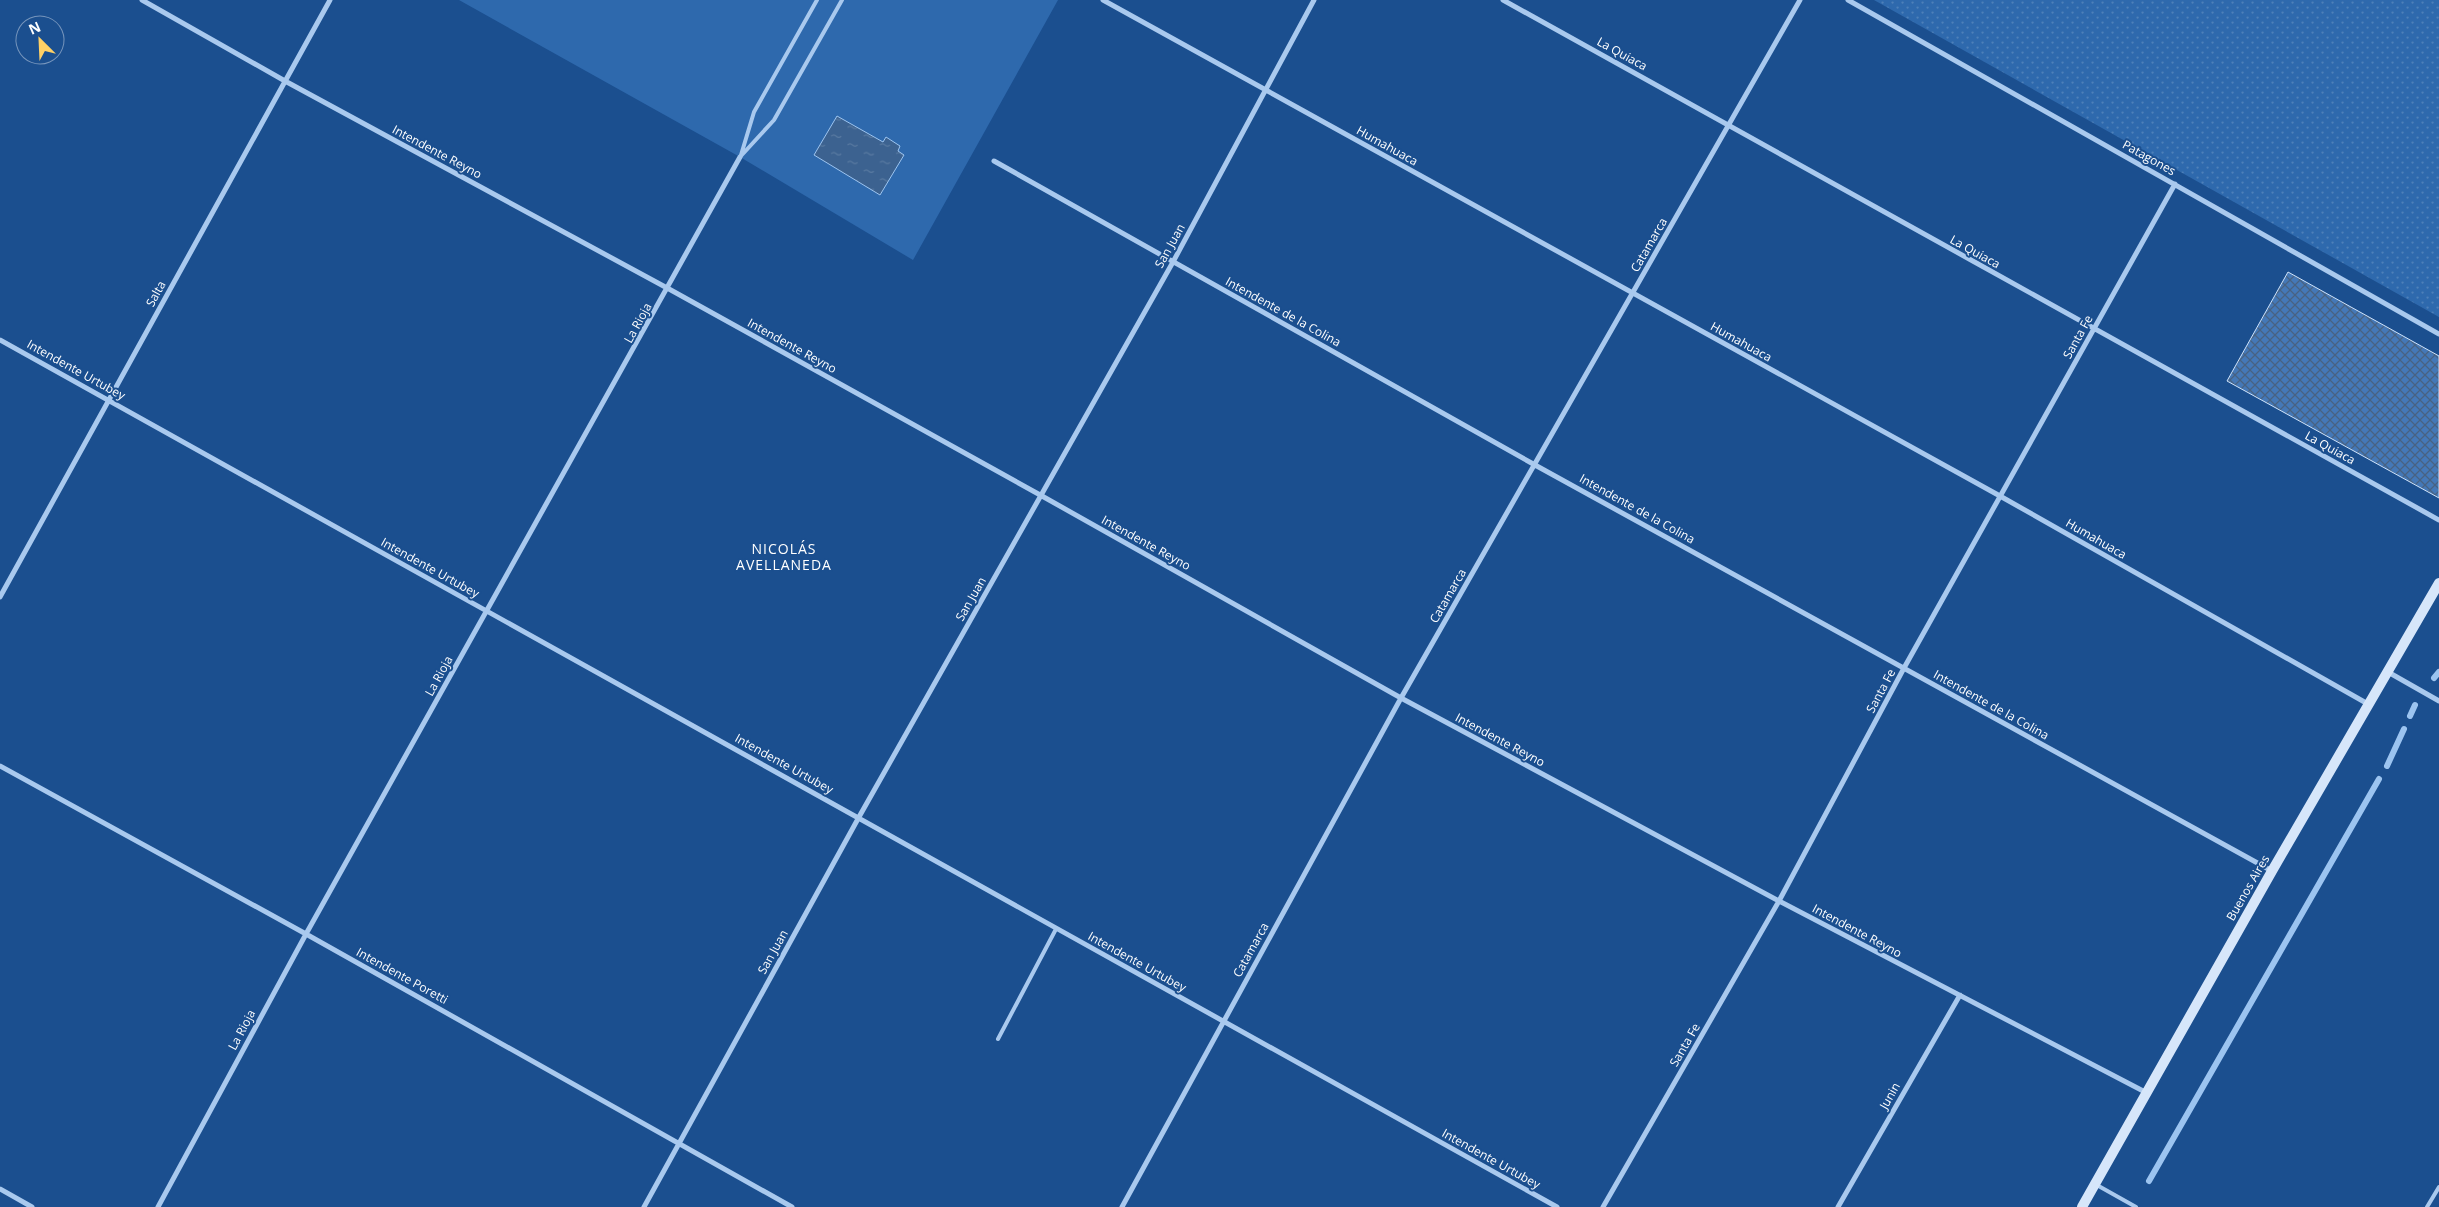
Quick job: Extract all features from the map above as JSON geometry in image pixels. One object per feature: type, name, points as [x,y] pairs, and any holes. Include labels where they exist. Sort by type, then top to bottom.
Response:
[{"type":"main road","name":"Buenos Aires","points":[[2082,1207],[2272,871],[2439,583]]},
{"type":"street","name":"Intendente Reyno","points":[[142,0],[285,81],[669,289],[1401,698],[1779,901],[2147,1093]]},
{"type":"street","name":"Salta","points":[[0,597],[330,0]]},
{"type":"street","name":"Humahuaca","points":[[1103,0],[2000,496],[2368,704]]},
{"type":"street","name":"San Juan","points":[[644,1207],[858,817],[1042,496],[1173,262],[1314,0]]},
{"type":"street","name":"La Quiaca","points":[[1503,0],[2439,520]]},
{"type":"street","name":"Catamarca","points":[[1122,1207],[1401,698],[1800,0]]},
{"type":"street","name":"Patagones","points":[[1848,0],[2439,334]]},
{"type":"street","name":"La Rioja","points":[[158,1207],[306,934],[669,289],[740,157]]},
{"type":"street","name":"Intendente de la Colina","points":[[994,161],[1535,465],[2272,871]]},
{"type":"street","name":"Santa Fe","points":[[1604,1207],[1779,901],[1904,668],[2175,184]]},
{"type":"street","name":"Intendente Urtubey","points":[[0,340],[1557,1207]]},
{"type":"street","points":[[2388,672],[2439,701]]},
{"type":"street","name":"Intendente Poretti","points":[[0,766],[306,934],[792,1207]]},
{"type":"street","name":"Junin","points":[[1838,1207],[1960,996]]},
{"type":"street","points":[[0,1189],[32,1207]]},
{"type":"lane","points":[[740,157],[754,112],[817,0]]},
{"type":"lane","points":[[740,157],[774,120],[842,0]]},
{"type":"lane","points":[[998,1039],[1056,929]]},
{"type":"lane","points":[[2095,1184],[2136,1207]]},
{"type":"lane","points":[[2427,1207],[2439,1186]]},
{"type":"shaded area","points":[[459,0],[1058,0],[913,260],[740,157]]},
{"type":"shaded area","points":[[1874,0],[2439,0],[2439,317]]},
{"type":"water","points":[[837,116],[883,142],[886,137],[900,146],[898,151],[904,155],[880,195],[814,155]]},
{"type":"building","points":[[2288,272],[2439,356],[2439,498],[2227,381]]},
{"type":"waterway","points":[[2434,678],[2439,672]]},
{"type":"waterway","points":[[2410,716],[2415,705]]},
{"type":"waterway","points":[[2387,766],[2404,729]]},
{"type":"waterway","points":[[2149,1181],[2379,779]]},
{"type":"district","name":"NICOLÁS AVELLANEDA","points":[[784,558]]}]
